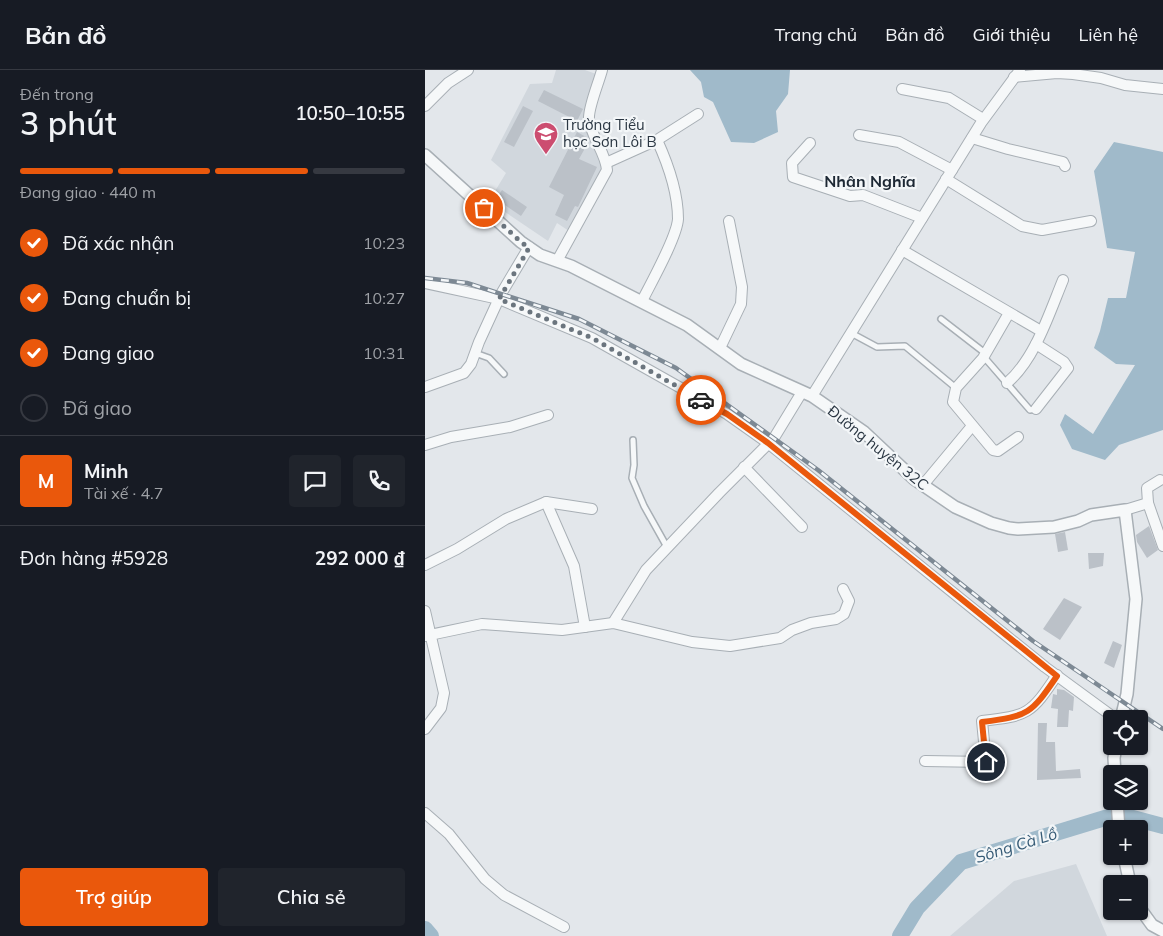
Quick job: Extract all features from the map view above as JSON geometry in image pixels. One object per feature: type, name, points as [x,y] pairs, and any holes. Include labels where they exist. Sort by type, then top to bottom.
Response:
[{"type":"street","points":[[425,106],[448,83],[468,70]]},
{"type":"street","points":[[557,261],[607,170],[589,119],[602,70]]},
{"type":"street","points":[[613,623],[646,570],[774,438],[807,394],[851,334],[983,119],[1017,73],[1073,74],[1101,78],[1125,85],[1163,89]]},
{"type":"street","points":[[902,89],[949,98],[983,119]]},
{"type":"street","points":[[606,163],[657,140],[697,114]]},
{"type":"street","points":[[859,135],[899,142],[949,174],[1022,226],[1043,230],[1091,221]]},
{"type":"street","points":[[971,138],[1063,162],[1065,166]]},
{"type":"street","points":[[642,301],[675,234],[678,220],[674,187],[666,160],[657,140]]},
{"type":"street","points":[[810,143],[792,163],[793,177],[850,196],[863,195],[922,218]]},
{"type":"street","name":"Đường huyện 32C","points":[[425,154],[529,248],[540,255],[571,266],[642,301],[687,325],[741,364],[807,394],[864,432],[914,479],[955,507],[991,523],[1009,528],[1054,527],[1078,521],[1091,515],[1125,510]]},
{"type":"street","points":[[720,348],[741,304],[742,286],[729,222]]},
{"type":"street","points":[[425,387],[464,373],[471,364],[499,299],[529,248]]},
{"type":"street","points":[[902,250],[1041,331]]},
{"type":"street","points":[[1007,384],[1015,377],[1036,344],[1063,280]]},
{"type":"street","points":[[425,283],[499,299],[592,338],[727,414],[768,443],[1057,676],[1104,710]]},
{"type":"street","points":[[1009,313],[985,355],[956,388],[953,402],[993,450],[999,451],[1018,437]]},
{"type":"street","points":[[1036,344],[1064,362],[1068,368],[1037,409]]},
{"type":"street","points":[[425,445],[451,437],[510,427],[547,415]]},
{"type":"street","points":[[923,484],[972,426]]},
{"type":"street","points":[[744,468],[802,527]]},
{"type":"street","points":[[1160,480],[1147,488],[1148,503],[1163,546]]},
{"type":"street","points":[[546,502],[574,566],[585,627]]},
{"type":"street","points":[[425,565],[457,549],[506,518],[546,502],[592,509]]},
{"type":"street","points":[[1123,710],[1127,694],[1136,599],[1125,510],[1148,503]]},
{"type":"street","points":[[428,635],[481,624],[562,630],[613,623],[692,642],[730,646],[780,638],[792,630],[811,623],[836,619],[844,614],[849,601],[843,589]]},
{"type":"street","points":[[425,611],[428,635],[444,693],[441,708],[425,730]]},
{"type":"street","points":[[925,761],[986,762],[982,722],[1011,718],[1026,712],[1038,703],[1057,676]]},
{"type":"street","points":[[425,813],[449,834],[485,880],[505,895],[564,928]]},
{"type":"street","points":[[1148,919],[1152,925],[1163,931]]},
{"type":"lane","points":[[941,319],[985,355],[1030,410],[1037,409]]},
{"type":"lane","points":[[851,334],[877,347],[905,346],[956,388]]},
{"type":"lane","points":[[475,353],[489,358],[504,374]]},
{"type":"lane","points":[[633,440],[634,466],[631,476],[633,483],[667,548]]},
{"type":"shaded area","name":"Trường Tiểu học Sơn Lôi B","points":[[556,70],[585,70],[596,74],[586,117],[603,167],[569,231],[557,223],[548,241],[489,201],[506,173],[491,160],[530,84],[552,83]]},
{"type":"shaded area","points":[[1076,864],[1107,936],[950,936],[1014,881]]},
{"type":"water","points":[[690,70],[790,70],[788,94],[776,111],[778,132],[754,143],[731,142],[713,102],[704,97],[701,82]]},
{"type":"water","points":[[1114,142],[1163,152],[1163,430],[1119,445],[1105,460],[1072,449],[1060,425],[1065,414],[1093,434],[1135,365],[1116,364],[1094,348],[1108,298],[1126,298],[1135,252],[1107,248],[1094,171]]},
{"type":"building","points":[[544,90],[583,109],[577,121],[538,101]]},
{"type":"building","points":[[523,106],[533,111],[514,147],[504,142]]},
{"type":"building","points":[[577,132],[588,138],[589,141],[579,159],[597,167],[578,207],[575,206],[567,221],[555,215],[564,195],[549,187]]},
{"type":"building","points":[[502,190],[527,207],[521,216],[496,199]]},
{"type":"building","points":[[1149,526],[1158,550],[1147,558],[1137,542],[1136,535]]},
{"type":"building","points":[[1065,532],[1068,550],[1058,552],[1055,534]]},
{"type":"building","points":[[1088,553],[1104,553],[1103,566],[1089,569]]},
{"type":"building","points":[[1064,598],[1082,607],[1060,640],[1043,629]]},
{"type":"building","points":[[1113,641],[1122,645],[1114,668],[1104,663]]},
{"type":"building","points":[[1057,689],[1064,690],[1074,697],[1073,711],[1069,710],[1068,727],[1057,727],[1058,709],[1051,708],[1053,694],[1057,695]]},
{"type":"building","points":[[1038,723],[1047,723],[1046,742],[1055,742],[1056,771],[1080,769],[1081,778],[1037,780]]},
{"type":"waterway","name":"Sông Cà Lồ","points":[[900,936],[917,908],[961,862],[1118,814],[1163,826]]},
{"type":"waterway","name":"Sông Cà Lồ","points":[[425,929],[431,936]]},
{"type":"railway","points":[[425,278],[467,283],[579,319],[676,368],[818,470],[1033,641],[1163,729]]},
{"type":"way so far","points":[[484,208],[529,248],[499,299],[592,338],[701,400]]},
{"type":"place","name":"Trường Tiểu học Sơn Lôi B","points":[[546,155]]},
{"type":"district","name":"Nhân Nghĩa","points":[[870,181]]},
{"type":"route","points":[[701,400],[727,414],[768,443],[1057,676],[1033,708],[1017,716],[982,722],[986,762]]}]
